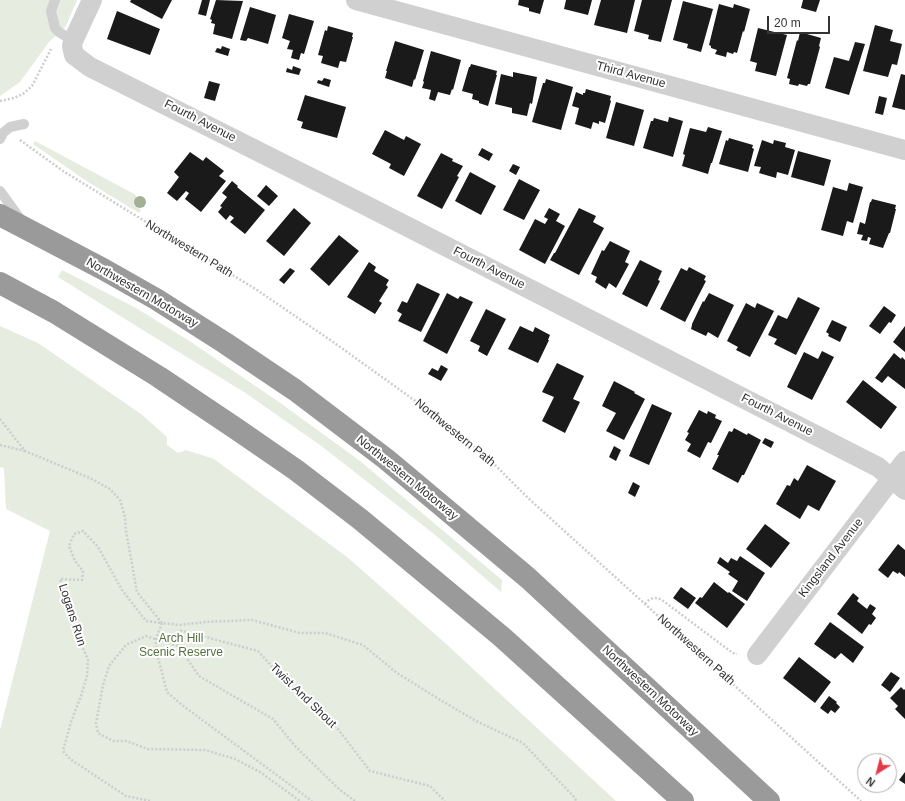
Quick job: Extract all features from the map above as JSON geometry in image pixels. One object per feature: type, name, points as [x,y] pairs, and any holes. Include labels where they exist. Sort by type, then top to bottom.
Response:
[{"type":"highway","name":"Northwestern Motorway","points":[[0,215],[103,269],[156,299],[295,390],[386,459],[528,578],[769,801]]},
{"type":"highway","points":[[0,283],[54,312],[159,377],[296,470],[360,519],[502,637],[683,801]]},
{"type":"street","points":[[73,45],[92,0]]},
{"type":"street","name":"Third Avenue","points":[[356,0],[905,150]]},
{"type":"street","name":"Fourth Avenue","points":[[73,45],[74,55],[90,67],[878,467],[898,484]]},
{"type":"street","name":"Kingsland Avenue","points":[[757,655],[781,623],[898,484],[905,461]]},
{"type":"lane","points":[[55,0],[52,11],[55,28],[73,45]]},
{"type":"lane","points":[[1,136],[10,127],[24,124]]},
{"type":"lane","points":[[0,191],[29,230]]},
{"type":"path","points":[[0,101],[14,98],[23,94],[32,86],[53,46],[73,45]]},
{"type":"path","name":"Northwestern Path","points":[[1,136],[18,138],[63,171],[257,290],[336,344],[439,418],[487,457],[528,498],[861,801]]},
{"type":"path","points":[[0,419],[25,451]]},
{"type":"path","points":[[0,445],[25,451],[90,478],[110,489],[120,500],[125,517],[126,531],[137,592],[162,623],[178,624],[252,620],[300,632],[325,633],[363,645],[397,673],[437,698],[476,721],[523,743],[575,798],[576,801]]},
{"type":"path","name":"Logans Run","points":[[150,801],[126,796],[70,759],[63,751],[70,722],[81,696],[87,676],[88,660],[80,641],[60,578],[82,580],[83,571],[75,561],[69,546],[74,534],[83,531],[98,547],[122,590],[146,621],[162,623]]},
{"type":"path","points":[[645,604],[653,598],[658,598],[735,654],[757,655]]},
{"type":"path","points":[[162,623],[156,639],[156,650],[167,692],[182,705],[312,801]]},
{"type":"path","points":[[178,624],[178,646]]},
{"type":"path","points":[[178,624],[185,632]]},
{"type":"path","name":"Twist And Shout","points":[[179,630],[258,651],[291,688],[328,716],[370,771],[430,786],[445,801]]},
{"type":"path","points":[[300,801],[260,772],[235,759],[205,750],[148,749],[126,742],[113,741],[98,733],[96,723],[103,685],[109,666],[126,645],[146,636],[178,646],[199,676],[274,719],[295,746],[340,790],[355,801]]},
{"type":"green space","points":[[0,0],[77,0],[66,26],[49,42],[20,82],[0,96]]},
{"type":"green space","points":[[35,141],[136,195],[137,206],[141,210],[139,213],[88,182],[33,144]]},
{"type":"green space","points":[[62,270],[136,308],[191,342],[279,402],[360,461],[502,580],[501,592],[434,534],[320,445],[244,392],[58,277]]},
{"type":"green space","name":"Arch Hill Scenic Reserve","points":[[0,326],[38,343],[141,414],[167,437],[167,445],[178,453],[186,450],[214,459],[347,557],[444,642],[616,801],[0,801],[0,730],[50,531],[6,509],[4,468],[0,467]]},
{"type":"building","points":[[131,0],[172,0],[162,19],[130,2]]},
{"type":"building","points":[[202,0],[210,0],[206,16],[198,14]]},
{"type":"building","points":[[216,0],[243,1],[232,39],[213,34],[215,24],[211,23],[212,20],[210,19]]},
{"type":"building","points":[[519,0],[544,0],[540,14],[529,11],[529,8],[518,5]]},
{"type":"building","points":[[566,0],[592,0],[588,15],[564,9]]},
{"type":"building","points":[[601,0],[635,0],[627,33],[594,25]]},
{"type":"building","points":[[642,0],[672,0],[661,42],[648,39],[649,35],[634,31]]},
{"type":"building","points":[[803,0],[820,0],[816,12],[801,8]]},
{"type":"building","points":[[683,1],[713,9],[701,52],[687,48],[688,44],[673,40]]},
{"type":"building","points":[[719,4],[733,8],[734,4],[750,9],[737,53],[734,52],[733,54],[727,52],[726,57],[715,54],[717,50],[711,48],[709,45]]},
{"type":"building","points":[[250,7],[276,15],[268,44],[248,38],[246,41],[240,40]]},
{"type":"building","points":[[117,11],[160,29],[150,55],[107,39]]},
{"type":"building","points":[[289,14],[314,21],[304,54],[301,53],[299,60],[291,58],[293,50],[287,49],[290,41],[282,38]]},
{"type":"building","points":[[875,25],[893,30],[890,41],[902,44],[897,65],[892,64],[888,77],[863,71]]},
{"type":"building","points":[[328,26],[353,33],[346,62],[340,61],[338,68],[321,63],[323,56],[318,55],[325,30],[327,31]]},
{"type":"building","points":[[758,28],[787,35],[776,76],[755,71],[757,63],[750,61]]},
{"type":"building","points":[[800,32],[821,38],[810,84],[807,86],[789,84],[790,79],[787,78]]},
{"type":"building","points":[[395,41],[424,50],[412,87],[385,78]]},
{"type":"building","points":[[855,42],[865,44],[849,95],[825,88],[834,57],[849,61]]},
{"type":"building","points":[[222,46],[230,49],[228,56],[215,52],[217,48],[221,49]]},
{"type":"building","points":[[431,51],[461,60],[453,90],[452,89],[450,95],[438,92],[435,101],[429,99],[431,90],[422,88]]},
{"type":"building","points":[[471,64],[497,71],[488,106],[472,99],[473,94],[462,91]]},
{"type":"building","points":[[293,66],[301,69],[299,75],[286,72],[287,68],[292,70]]},
{"type":"building","points":[[513,72],[537,77],[532,104],[530,103],[527,116],[512,113],[512,108],[495,104],[501,74],[513,77]]},
{"type":"building","points":[[901,74],[905,75],[905,110],[892,107]]},
{"type":"building","points":[[324,78],[331,80],[329,87],[317,83],[318,80],[322,81]]},
{"type":"building","points":[[546,79],[573,87],[561,130],[532,122],[543,83],[545,83]]},
{"type":"building","points":[[209,81],[220,84],[215,101],[204,98]]},
{"type":"building","points":[[586,89],[611,96],[605,123],[599,121],[599,124],[593,122],[591,129],[575,124],[579,108],[572,106],[576,92],[583,95]]},
{"type":"building","points":[[305,95],[346,107],[337,138],[301,128],[303,122],[297,120]]},
{"type":"building","points":[[879,96],[887,98],[883,115],[875,113]]},
{"type":"building","points":[[616,102],[644,110],[634,146],[606,138]]},
{"type":"building","points":[[669,117],[683,121],[673,157],[643,148],[651,121],[653,121],[654,118],[668,122]]},
{"type":"building","points":[[708,127],[722,131],[708,174],[682,166],[685,155],[683,154],[690,128],[706,132]]},
{"type":"building","points":[[385,130],[404,140],[406,136],[421,144],[404,176],[389,168],[391,164],[372,154]]},
{"type":"building","points":[[729,138],[753,145],[752,148],[754,149],[748,172],[719,164],[726,140],[728,141]]},
{"type":"building","points":[[762,140],[773,144],[774,140],[786,143],[785,147],[795,150],[788,175],[777,172],[776,178],[759,173],[761,167],[754,166]]},
{"type":"building","points":[[482,148],[493,154],[489,161],[478,155]]},
{"type":"building","points":[[798,151],[831,160],[824,186],[791,177]]},
{"type":"building","points":[[190,152],[203,161],[206,157],[224,171],[219,176],[226,181],[201,212],[185,199],[189,193],[186,191],[177,201],[167,193],[179,177],[174,172]]},
{"type":"building","points":[[441,153],[453,159],[452,161],[463,166],[457,176],[459,177],[442,209],[417,196]]},
{"type":"building","points":[[513,164],[520,167],[516,175],[509,171]]},
{"type":"building","points":[[470,172],[496,186],[481,215],[455,201]]},
{"type":"building","points":[[519,179],[540,190],[524,220],[503,210]]},
{"type":"building","points":[[232,181],[238,186],[237,187],[265,210],[245,234],[230,222],[234,218],[230,215],[226,220],[218,212],[222,207],[220,206],[227,197],[222,193]]},
{"type":"building","points":[[849,183],[863,187],[853,223],[847,221],[843,236],[821,230],[833,187],[847,191]]},
{"type":"building","points":[[266,185],[278,196],[269,206],[257,196]]},
{"type":"building","points":[[872,199],[896,205],[890,233],[883,248],[869,244],[871,238],[868,237],[867,241],[861,240],[863,235],[857,234],[860,222],[865,224]]},
{"type":"building","points":[[294,208],[311,223],[284,256],[266,241]]},
{"type":"building","points":[[549,208],[560,214],[556,221],[565,226],[545,264],[519,250],[535,219],[545,224],[548,219],[544,217]]},
{"type":"building","points":[[579,208],[596,216],[593,222],[604,228],[579,275],[550,260]]},
{"type":"building","points":[[339,235],[359,251],[329,286],[310,269]]},
{"type":"building","points":[[610,241],[630,251],[625,262],[629,264],[616,288],[609,283],[606,289],[595,282],[597,277],[591,274],[602,250],[604,251]]},
{"type":"building","points":[[640,260],[662,271],[658,280],[660,281],[647,307],[622,294]]},
{"type":"building","points":[[369,262],[376,267],[374,271],[389,280],[386,285],[388,287],[379,301],[382,303],[375,314],[347,297]]},
{"type":"building","points":[[689,267],[706,276],[704,280],[706,281],[685,322],[660,309],[681,268],[687,271]]},
{"type":"building","points":[[290,268],[295,271],[284,284],[279,280]]},
{"type":"building","points":[[417,283],[440,294],[421,332],[398,321],[402,314],[397,311],[402,301],[407,303]]},
{"type":"building","points":[[447,293],[458,299],[460,296],[473,302],[447,354],[423,341]]},
{"type":"building","points":[[709,293],[734,305],[718,338],[708,332],[706,336],[691,329],[703,301],[704,302]]},
{"type":"building","points":[[798,297],[820,308],[796,355],[774,344],[777,339],[768,335],[778,315],[787,319]]},
{"type":"building","points":[[746,303],[755,308],[757,303],[774,311],[750,357],[736,350],[738,347],[727,341]]},
{"type":"building","points":[[884,306],[896,315],[891,323],[889,322],[880,334],[869,326]]},
{"type":"building","points":[[486,309],[506,319],[487,356],[478,351],[480,346],[470,341]]},
{"type":"building","points":[[832,320],[847,327],[840,342],[828,336],[829,334],[826,332]]},
{"type":"building","points":[[520,326],[533,332],[535,327],[550,335],[538,363],[508,349]]},
{"type":"building","points":[[905,326],[905,352],[893,342]]},
{"type":"building","points":[[822,351],[834,357],[812,400],[787,387],[804,352],[818,359]]},
{"type":"building","points":[[894,353],[901,359],[902,357],[905,360],[905,389],[888,376],[882,383],[875,378]]},
{"type":"building","points":[[557,363],[584,376],[573,399],[580,402],[565,433],[542,421],[554,397],[542,392]]},
{"type":"building","points":[[441,365],[448,369],[441,381],[428,374],[432,368],[438,371]]},
{"type":"building","points":[[863,380],[897,407],[881,429],[846,402]]},
{"type":"building","points":[[614,381],[645,399],[624,440],[606,431],[616,413],[602,406]]},
{"type":"building","points":[[652,404],[672,413],[649,465],[629,456]]},
{"type":"building","points":[[699,410],[707,414],[708,411],[716,415],[715,418],[722,421],[711,443],[708,442],[700,458],[687,451],[691,444],[685,440],[689,433],[687,432]]},
{"type":"building","points":[[734,428],[761,440],[744,475],[742,475],[738,483],[712,469],[729,431],[732,432]]},
{"type":"building","points":[[765,438],[774,442],[771,448],[762,443]]},
{"type":"building","points":[[614,446],[621,450],[616,461],[609,457]]},
{"type":"building","points":[[807,465],[836,481],[819,511],[808,505],[800,519],[776,504],[787,485],[790,486],[794,478],[798,481]]},
{"type":"building","points":[[633,482],[640,486],[635,497],[628,493]]},
{"type":"building","points":[[765,524],[790,543],[771,568],[746,549]]},
{"type":"building","points":[[898,544],[905,550],[905,577],[899,572],[898,574],[893,571],[888,578],[878,570]]},
{"type":"building","points":[[740,556],[765,573],[747,601],[732,591],[738,581],[728,574],[730,572],[717,563],[720,557],[728,563],[731,558],[737,561]]},
{"type":"building","points":[[714,582],[745,604],[727,628],[695,603],[700,597],[702,598]]},
{"type":"building","points":[[681,587],[696,598],[688,609],[673,598]]},
{"type":"building","points":[[853,593],[859,598],[857,601],[867,609],[870,604],[876,608],[872,614],[876,618],[871,625],[869,624],[862,634],[837,614]]},
{"type":"building","points":[[830,622],[864,647],[853,663],[841,653],[835,659],[814,644]]},
{"type":"building","points":[[799,657],[831,682],[815,703],[783,678]]},
{"type":"building","points":[[891,672],[900,678],[890,692],[881,685]]},
{"type":"building","points":[[901,687],[904,690],[905,689],[905,719],[895,709],[898,706],[890,698]]},
{"type":"building","points":[[829,696],[837,702],[836,703],[840,707],[835,713],[831,710],[828,714],[820,708]]},
{"type":"building","points":[[905,772],[905,784],[899,780]]}]
